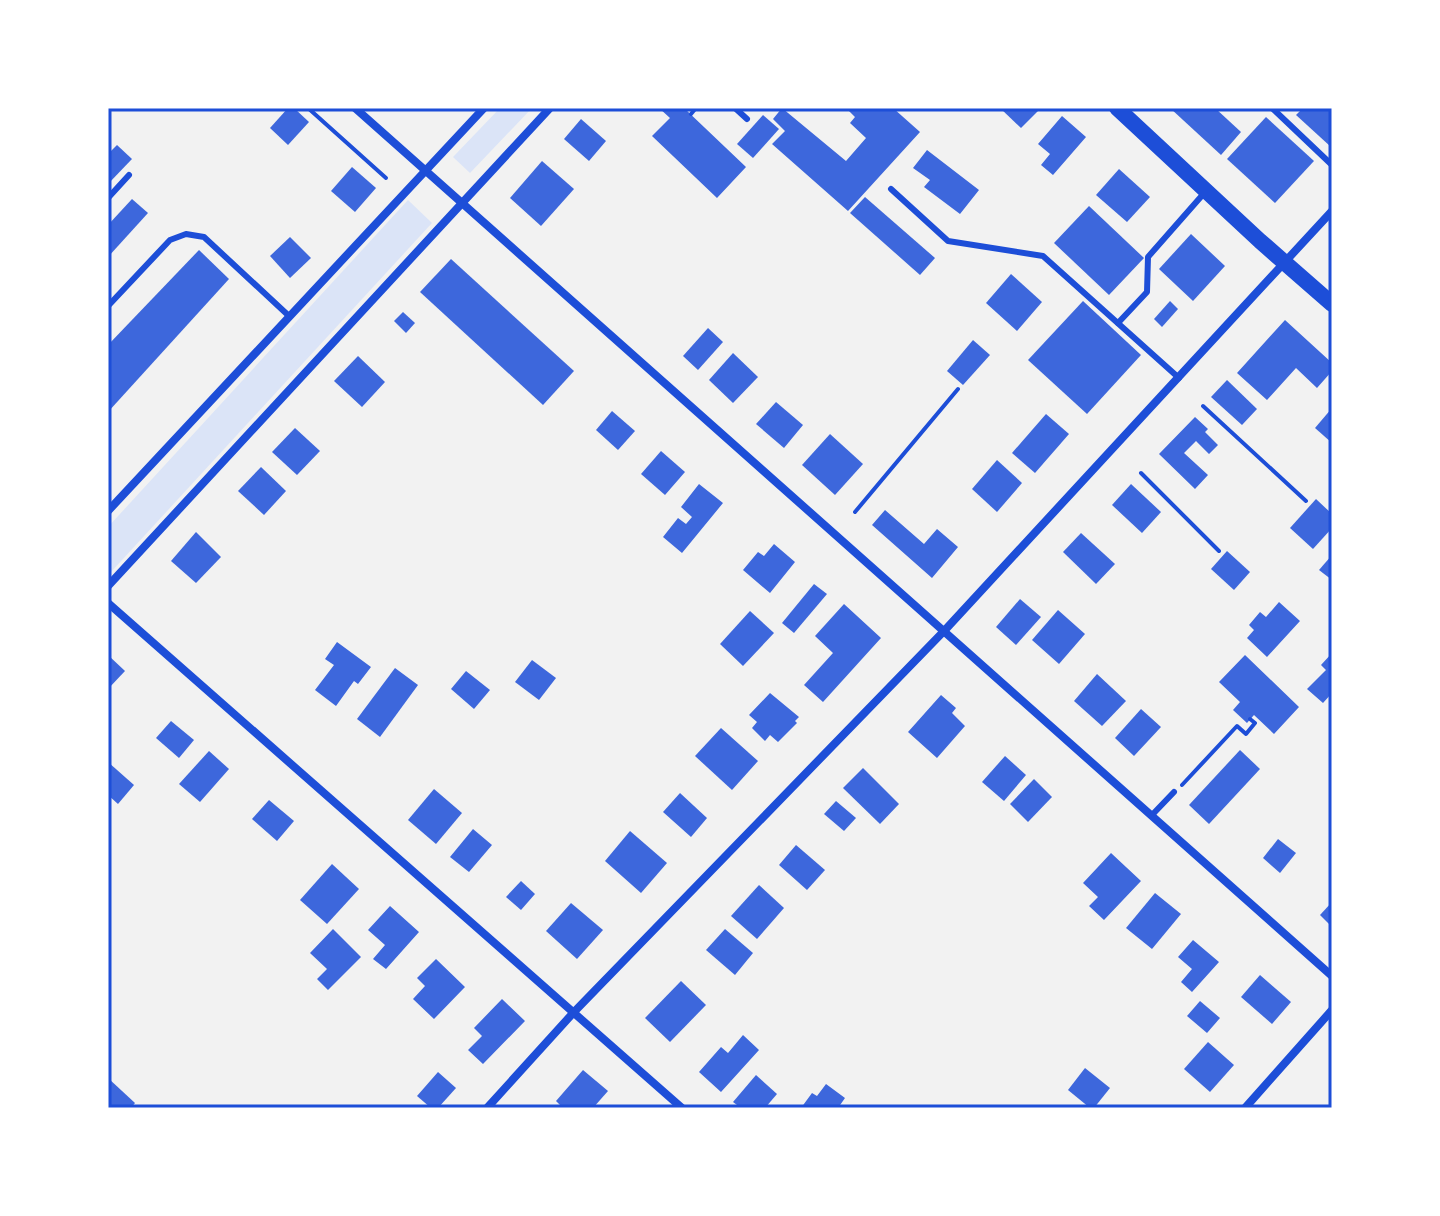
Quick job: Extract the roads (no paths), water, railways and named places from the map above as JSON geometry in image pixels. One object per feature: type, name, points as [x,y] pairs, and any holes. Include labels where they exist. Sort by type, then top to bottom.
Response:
[{"type":"main road","points":[[1117,108],[1332,304]]},
{"type":"street","points":[[355,108],[1332,976]]},
{"type":"street","points":[[108,511],[484,108]]},
{"type":"street","points":[[108,586],[550,108]]},
{"type":"street","points":[[487,1108],[574,1012],[945,630],[1332,211]]},
{"type":"street","points":[[108,603],[682,1108]]},
{"type":"street","points":[[1245,1108],[1332,1010]]},
{"type":"lane","points":[[735,108],[747,119]]},
{"type":"lane","points":[[1272,108],[1332,165]]},
{"type":"lane","points":[[108,198],[129,175]]},
{"type":"lane","points":[[891,189],[948,241],[1043,256],[1179,378]]},
{"type":"lane","points":[[1118,323],[1147,292],[1148,257],[1206,191]]},
{"type":"lane","points":[[108,306],[170,240],[186,234],[204,237],[289,316]]},
{"type":"lane","points":[[1152,815],[1174,792]]}]
